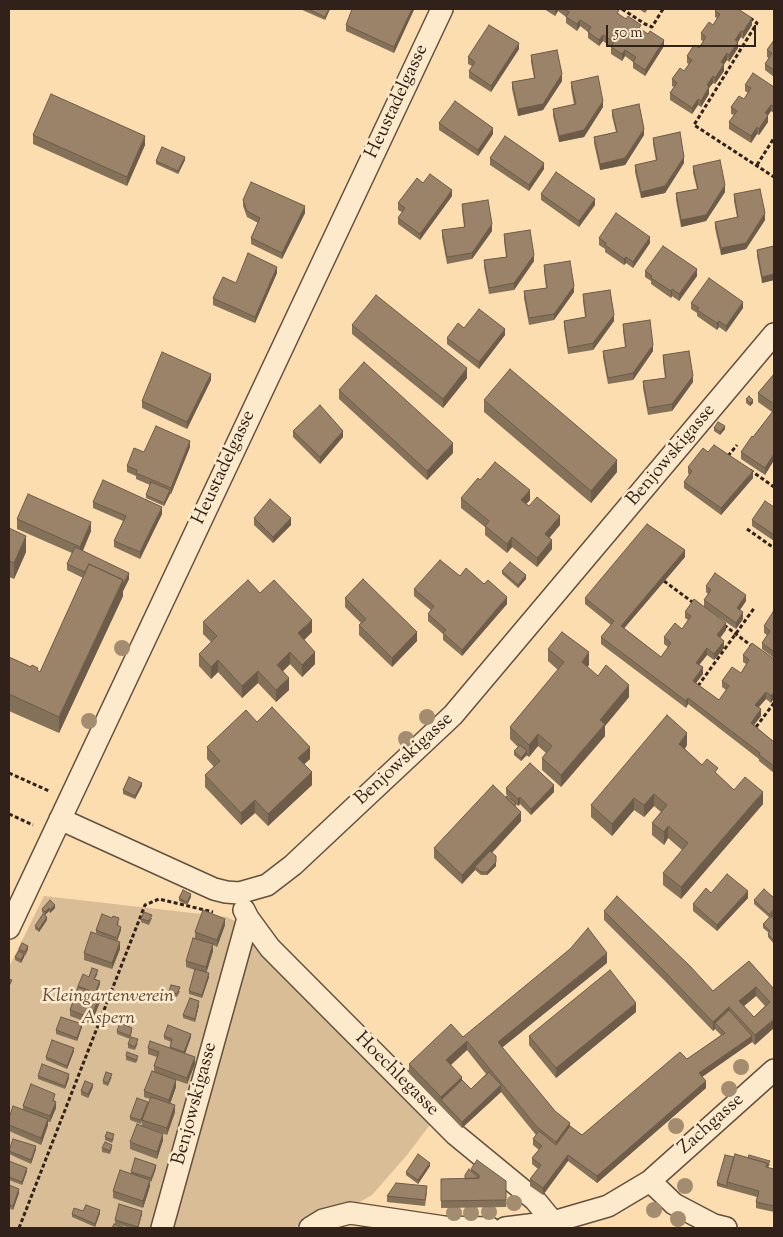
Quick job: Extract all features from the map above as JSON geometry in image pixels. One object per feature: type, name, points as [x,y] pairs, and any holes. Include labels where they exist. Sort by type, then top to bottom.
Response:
[{"type":"street","name":"Heustadelgasse","points":[[9,928],[442,9]]},
{"type":"street","name":"Benjowskigasse","points":[[239,893],[267,886],[293,865],[453,715],[774,334]]},
{"type":"street","points":[[60,819],[214,889],[239,893],[248,918]]},
{"type":"street","name":"Benjowskigasse","points":[[162,1228],[248,918]]},
{"type":"street","name":"Hoechlegasse","points":[[248,918],[270,948],[398,1078],[456,1135],[535,1200],[553,1222]]},
{"type":"street","name":"Zachgasse","points":[[505,1228],[553,1222],[608,1206],[650,1181],[774,1070]]},
{"type":"street","points":[[650,1181],[674,1204],[714,1225],[726,1228]]},
{"type":"street","points":[[310,1228],[323,1220],[350,1213],[444,1227],[490,1228]]},
{"type":"path","points":[[622,9],[652,27],[663,9]]},
{"type":"path","points":[[749,18],[757,23],[694,125],[774,177]]},
{"type":"path","points":[[757,165],[773,141]]},
{"type":"path","points":[[728,456],[737,445]]},
{"type":"path","points":[[722,451],[736,461]]},
{"type":"path","points":[[744,466],[774,487]]},
{"type":"path","points":[[748,529],[774,548]]},
{"type":"path","points":[[664,581],[696,605]]},
{"type":"path","points":[[698,686],[755,607]]},
{"type":"path","points":[[720,622],[759,650]]},
{"type":"path","points":[[756,727],[774,704]]},
{"type":"path","points":[[9,773],[49,791]]},
{"type":"path","points":[[9,814],[33,825]]},
{"type":"path","points":[[19,1228],[145,905],[159,899],[204,911],[228,914],[236,918],[248,918]]},
{"type":"green space","name":"Kleingartenverein Aspern","points":[[44,896],[227,917],[235,921],[152,1228],[9,1228],[9,967]]},
{"type":"green space","points":[[258,944],[432,1122],[407,1155],[372,1195],[358,1203],[339,1204],[312,1215],[295,1228],[174,1228],[248,946]]},
{"type":"building","points":[[308,9],[329,9],[325,17]]},
{"type":"building","points":[[352,9],[412,9],[394,47],[346,25]]},
{"type":"building","points":[[564,9],[617,9],[619,10],[617,13],[626,19],[628,16],[641,25],[639,28],[648,34],[650,31],[664,40],[645,70],[633,62],[636,57],[625,50],[622,54],[611,47],[614,42],[603,35],[599,40],[588,32],[591,27],[580,20],[577,24],[566,17],[569,12]]},
{"type":"building","points":[[717,9],[738,9],[752,18],[735,40],[738,42],[729,55],[727,53],[721,62],[724,64],[715,78],[713,76],[707,85],[709,87],[701,101],[698,99],[692,108],[670,93],[677,83],[672,79],[680,68],[684,71],[692,60],[687,56],[694,45],[699,48],[706,37],[701,33],[709,22],[713,25],[720,14],[715,11]]},
{"type":"building","points":[[489,25],[519,43],[491,86],[469,71],[475,62],[468,57]]},
{"type":"building","points":[[774,40],[774,70],[765,64],[772,53],[767,50]]},
{"type":"building","points":[[557,50],[562,74],[543,104],[518,109],[512,82],[535,78],[531,55]]},
{"type":"building","points":[[753,73],[774,87],[774,106],[771,105],[765,113],[768,115],[759,129],[757,127],[751,136],[729,122],[737,111],[731,107],[739,96],[744,99],[751,88],[745,85]]},
{"type":"building","points":[[598,76],[603,101],[584,130],[559,136],[553,109],[576,104],[571,82]]},
{"type":"building","points":[[51,94],[145,136],[127,177],[33,135]]},
{"type":"building","points":[[455,101],[493,128],[478,150],[439,123]]},
{"type":"building","points":[[639,104],[644,129],[625,158],[600,164],[594,137],[617,132],[612,110]]},
{"type":"building","points":[[680,132],[684,157],[665,186],[641,192],[635,165],[657,160],[653,138]]},
{"type":"building","points":[[505,136],[544,163],[529,185],[490,158]]},
{"type":"building","points":[[162,147],[185,157],[178,171],[156,161]]},
{"type":"building","points":[[720,160],[725,185],[706,215],[681,220],[676,193],[698,189],[693,166]]},
{"type":"building","points":[[556,172],[595,199],[579,221],[541,194]]},
{"type":"building","points":[[430,174],[452,190],[420,234],[398,218],[405,208],[398,203],[417,178],[423,183]]},
{"type":"building","points":[[251,182],[305,206],[282,253],[251,238],[260,218],[247,211],[243,200]]},
{"type":"building","points":[[760,189],[765,213],[746,243],[721,248],[715,222],[738,217],[734,194]]},
{"type":"building","points":[[488,200],[492,224],[472,253],[447,257],[442,230],[465,227],[462,204]]},
{"type":"building","points":[[616,213],[650,237],[633,262],[626,257],[624,259],[605,245],[606,243],[599,238]]},
{"type":"building","points":[[530,230],[534,255],[514,283],[489,288],[484,260],[507,257],[504,234]]},
{"type":"building","points":[[663,246],[697,269],[679,294],[651,278],[652,276],[645,271]]},
{"type":"building","points":[[774,246],[774,274],[762,277],[757,250]]},
{"type":"building","points":[[248,253],[277,267],[255,317],[213,298],[223,277],[236,283]]},
{"type":"building","points":[[570,261],[574,286],[554,314],[529,318],[524,291],[547,288],[544,265]]},
{"type":"building","points":[[709,278],[743,302],[726,326],[719,321],[717,323],[697,310],[699,308],[691,303]]},
{"type":"building","points":[[610,290],[614,315],[593,343],[568,348],[564,321],[586,317],[583,294]]},
{"type":"building","points":[[376,295],[467,368],[443,399],[352,325]]},
{"type":"building","points":[[479,309],[505,329],[479,362],[447,338],[458,323],[464,328]]},
{"type":"building","points":[[650,320],[653,345],[633,373],[608,378],[603,351],[626,347],[623,324]]},
{"type":"building","points":[[689,351],[693,376],[672,404],[648,408],[643,381],[666,378],[663,355]]},
{"type":"building","points":[[162,352],[211,374],[187,422],[142,401]]},
{"type":"building","points":[[364,362],[453,443],[427,471],[339,390]]},
{"type":"building","points":[[510,369],[617,460],[591,491],[484,400]]},
{"type":"building","points":[[774,374],[774,404],[758,393]]},
{"type":"building","points":[[749,396],[753,400],[750,403],[746,399]]},
{"type":"building","points":[[320,405],[343,431],[320,457],[293,431]]},
{"type":"building","points":[[774,410],[774,454],[765,468],[741,452]]},
{"type":"building","points":[[718,422],[725,426],[720,432],[714,428]]},
{"type":"building","points":[[156,426],[190,441],[171,488],[136,473],[137,470],[127,466],[134,448],[144,452]]},
{"type":"building","points":[[714,445],[753,471],[721,508],[684,482],[692,471],[688,467],[703,448],[708,452]]},
{"type":"building","points":[[495,462],[530,490],[521,500],[529,506],[537,497],[560,516],[545,534],[552,540],[537,558],[512,537],[507,544],[485,526],[489,521],[461,498]]},
{"type":"building","points":[[103,480],[162,507],[140,552],[114,541],[126,516],[93,502]]},
{"type":"building","points":[[151,482],[170,490],[164,503],[146,495]]},
{"type":"building","points":[[28,494],[91,522],[80,547],[17,519]]},
{"type":"building","points":[[270,499],[291,518],[273,537],[254,518]]},
{"type":"building","points":[[765,501],[774,507],[774,535],[752,520]]},
{"type":"building","points":[[647,524],[685,550],[621,626],[661,657],[671,643],[664,637],[675,623],[682,629],[691,616],[685,612],[694,599],[726,623],[717,635],[724,641],[714,654],[707,648],[696,663],[703,667],[693,681],[719,700],[729,686],[722,681],[732,667],[741,673],[749,660],[743,655],[752,643],[774,659],[774,692],[771,696],[766,692],[755,705],[761,709],[751,723],[774,742],[774,766],[759,755],[760,753],[688,698],[686,701],[601,637],[614,621],[585,598]]},
{"type":"building","points":[[9,528],[26,536],[14,563],[9,561]]},
{"type":"building","points":[[75,547],[129,573],[123,585],[123,580],[89,564],[85,572],[67,564]]},
{"type":"building","points":[[440,560],[460,576],[466,568],[484,584],[488,580],[507,597],[462,650],[443,633],[446,630],[428,614],[434,606],[414,589]]},
{"type":"building","points":[[510,562],[526,575],[518,585],[502,571]]},
{"type":"building","points":[[89,564],[123,580],[59,717],[9,694],[9,657],[31,667],[32,665],[38,668],[37,670],[40,672]]},
{"type":"building","points":[[715,573],[746,595],[737,608],[743,612],[736,623],[704,600],[711,590],[706,586]]},
{"type":"building","points":[[363,579],[417,632],[392,658],[359,625],[366,619],[345,598]]},
{"type":"building","points":[[248,580],[260,593],[274,580],[312,620],[298,633],[315,652],[302,665],[290,652],[277,665],[289,678],[276,690],[258,671],[242,686],[218,660],[211,667],[199,654],[217,636],[203,622]]},
{"type":"building","points":[[773,612],[774,652],[762,643],[770,631],[764,626]]},
{"type":"building","points":[[562,632],[589,652],[582,662],[598,676],[606,665],[629,685],[600,720],[605,724],[561,775],[542,758],[552,746],[538,734],[529,745],[510,727],[564,662],[548,649]]},
{"type":"building","points":[[272,707],[310,747],[298,758],[312,772],[268,814],[255,800],[241,813],[205,775],[220,761],[207,747],[246,710],[257,722]]},
{"type":"building","points":[[667,715],[687,733],[679,744],[702,765],[707,759],[718,768],[715,772],[734,790],[745,777],[763,792],[681,887],[663,873],[688,843],[668,826],[664,832],[652,823],[667,805],[654,794],[644,805],[634,798],[612,824],[591,805]]},
{"type":"building","points":[[520,745],[527,751],[521,758],[514,751]]},
{"type":"building","points":[[530,763],[554,785],[531,809],[520,797],[518,799],[506,788]]},
{"type":"building","points":[[129,777],[142,783],[135,796],[123,790]]},
{"type":"building","points":[[493,785],[521,812],[462,875],[434,848]]},
{"type":"building","points":[[506,797],[516,803],[514,805]]},
{"type":"building","points":[[490,851],[496,856],[496,862],[487,872],[481,872],[475,867]]},
{"type":"building","points":[[727,874],[748,891],[717,925],[693,904],[706,888],[711,893]]},
{"type":"building","points":[[764,889],[774,898],[774,909],[771,912],[771,916],[754,900]]},
{"type":"building","points":[[183,890],[191,894],[187,902],[179,898]]},
{"type":"building","points":[[617,896],[690,966],[713,991],[749,961],[774,989],[774,1019],[755,1035],[729,1007],[713,1022],[604,911]],"holes":[[[756,987],[770,1002],[754,1017],[739,1001]]]},
{"type":"building","points":[[50,900],[55,905],[45,912],[42,909]]},
{"type":"building","points":[[203,910],[225,919],[217,940],[195,932]]},
{"type":"building","points":[[144,912],[152,915],[149,921],[141,919]]},
{"type":"building","points":[[43,914],[47,917],[39,929],[35,926]]},
{"type":"building","points":[[102,914],[112,918],[113,916],[119,918],[117,925],[121,927],[117,938],[96,930]]},
{"type":"building","points":[[771,916],[774,918],[774,941],[768,934],[770,931],[763,924]]},
{"type":"building","points":[[588,928],[607,953],[498,1042],[555,1111],[570,1123],[556,1142],[537,1127],[467,1041],[446,1060],[462,1077],[441,1097],[409,1064],[451,1024],[463,1037],[570,949]]},
{"type":"building","points":[[91,932],[120,942],[112,963],[84,953]]},
{"type":"building","points":[[193,938],[213,944],[206,967],[186,961]]},
{"type":"building","points":[[22,943],[28,946],[25,952],[19,949]]},
{"type":"building","points":[[19,951],[24,954],[21,960],[15,957]]},
{"type":"building","points":[[92,968],[98,970],[94,979],[100,981],[95,993],[78,986],[83,974],[89,977]]},
{"type":"building","points":[[195,969],[209,973],[202,995],[189,991]]},
{"type":"building","points":[[610,970],[636,1003],[556,1068],[529,1036]]},
{"type":"building","points":[[171,985],[180,987],[177,994],[169,991]]},
{"type":"building","points":[[78,987],[100,995],[91,1018],[70,1010]]},
{"type":"building","points":[[190,998],[199,1001],[195,1019],[183,1015]]},
{"type":"building","points":[[729,1010],[752,1036],[699,1073],[706,1081],[597,1176],[568,1155],[543,1188],[530,1179],[541,1165],[532,1158],[542,1146],[533,1139],[539,1131],[556,1145],[570,1126],[582,1135],[680,1052],[687,1059],[725,1033],[715,1023]]},
{"type":"building","points":[[61,1017],[82,1024],[77,1038],[56,1030]]},
{"type":"building","points":[[120,1023],[132,1028],[130,1036],[117,1031]]},
{"type":"building","points":[[168,1025],[191,1034],[184,1052],[170,1047],[172,1039],[164,1036]]},
{"type":"building","points":[[131,1037],[138,1039],[135,1047],[128,1044]]},
{"type":"building","points":[[52,1040],[74,1048],[67,1066],[46,1057]]},
{"type":"building","points":[[150,1041],[195,1057],[187,1078],[154,1066],[159,1052],[148,1048]]},
{"type":"building","points":[[127,1052],[138,1056],[136,1060],[126,1056]]},
{"type":"building","points":[[42,1064],[69,1074],[65,1086],[38,1076]]},
{"type":"building","points":[[152,1071],[176,1080],[169,1100],[144,1091]]},
{"type":"building","points":[[106,1072],[112,1074],[108,1083],[103,1081]]},
{"type":"building","points":[[489,1072],[501,1085],[462,1122],[441,1100],[462,1080],[471,1089]]},
{"type":"building","points":[[85,1081],[93,1084],[88,1094],[81,1091]]},
{"type":"building","points":[[31,1084],[55,1094],[53,1101],[56,1102],[50,1116],[23,1106]]},
{"type":"building","points":[[151,1097],[175,1105],[167,1128],[142,1120]]},
{"type":"building","points":[[137,1098],[148,1102],[141,1120],[130,1117]]},
{"type":"building","points":[[13,1106],[48,1119],[41,1138],[9,1125]]},
{"type":"building","points":[[137,1124],[163,1134],[157,1152],[130,1142]]},
{"type":"building","points":[[107,1132],[114,1134],[112,1140],[105,1137]]},
{"type":"building","points":[[13,1139],[36,1146],[31,1160],[9,1151]]},
{"type":"building","points":[[105,1142],[112,1145],[110,1151],[102,1148]]},
{"type":"building","points":[[418,1154],[430,1163],[418,1180],[406,1172]]},
{"type":"building","points":[[735,1154],[767,1163],[766,1167],[774,1169],[774,1206],[756,1202],[759,1191],[727,1182]]},
{"type":"building","points":[[725,1155],[734,1157],[727,1186],[717,1183]]},
{"type":"building","points":[[749,1155],[770,1161],[767,1166],[767,1163],[748,1158]]},
{"type":"building","points":[[135,1158],[156,1165],[151,1178],[131,1172]]},
{"type":"building","points":[[477,1160],[506,1181],[506,1200],[441,1201],[441,1179],[479,1178],[479,1175],[471,1169]]},
{"type":"building","points":[[9,1161],[27,1168],[22,1182],[9,1177]]},
{"type":"building","points":[[469,1169],[479,1178],[465,1179]]},
{"type":"building","points":[[120,1170],[150,1180],[143,1201],[113,1191]]},
{"type":"building","points":[[396,1183],[427,1186],[425,1200],[387,1196]]},
{"type":"building","points":[[9,1185],[19,1189],[13,1206],[9,1205]]},
{"type":"building","points":[[119,1204],[142,1211],[138,1227],[115,1220]]},
{"type":"building","points":[[86,1205],[100,1210],[95,1224],[72,1214],[74,1208],[83,1211]]},
{"type":"building","points":[[114,1224],[126,1228],[112,1228]]}]
